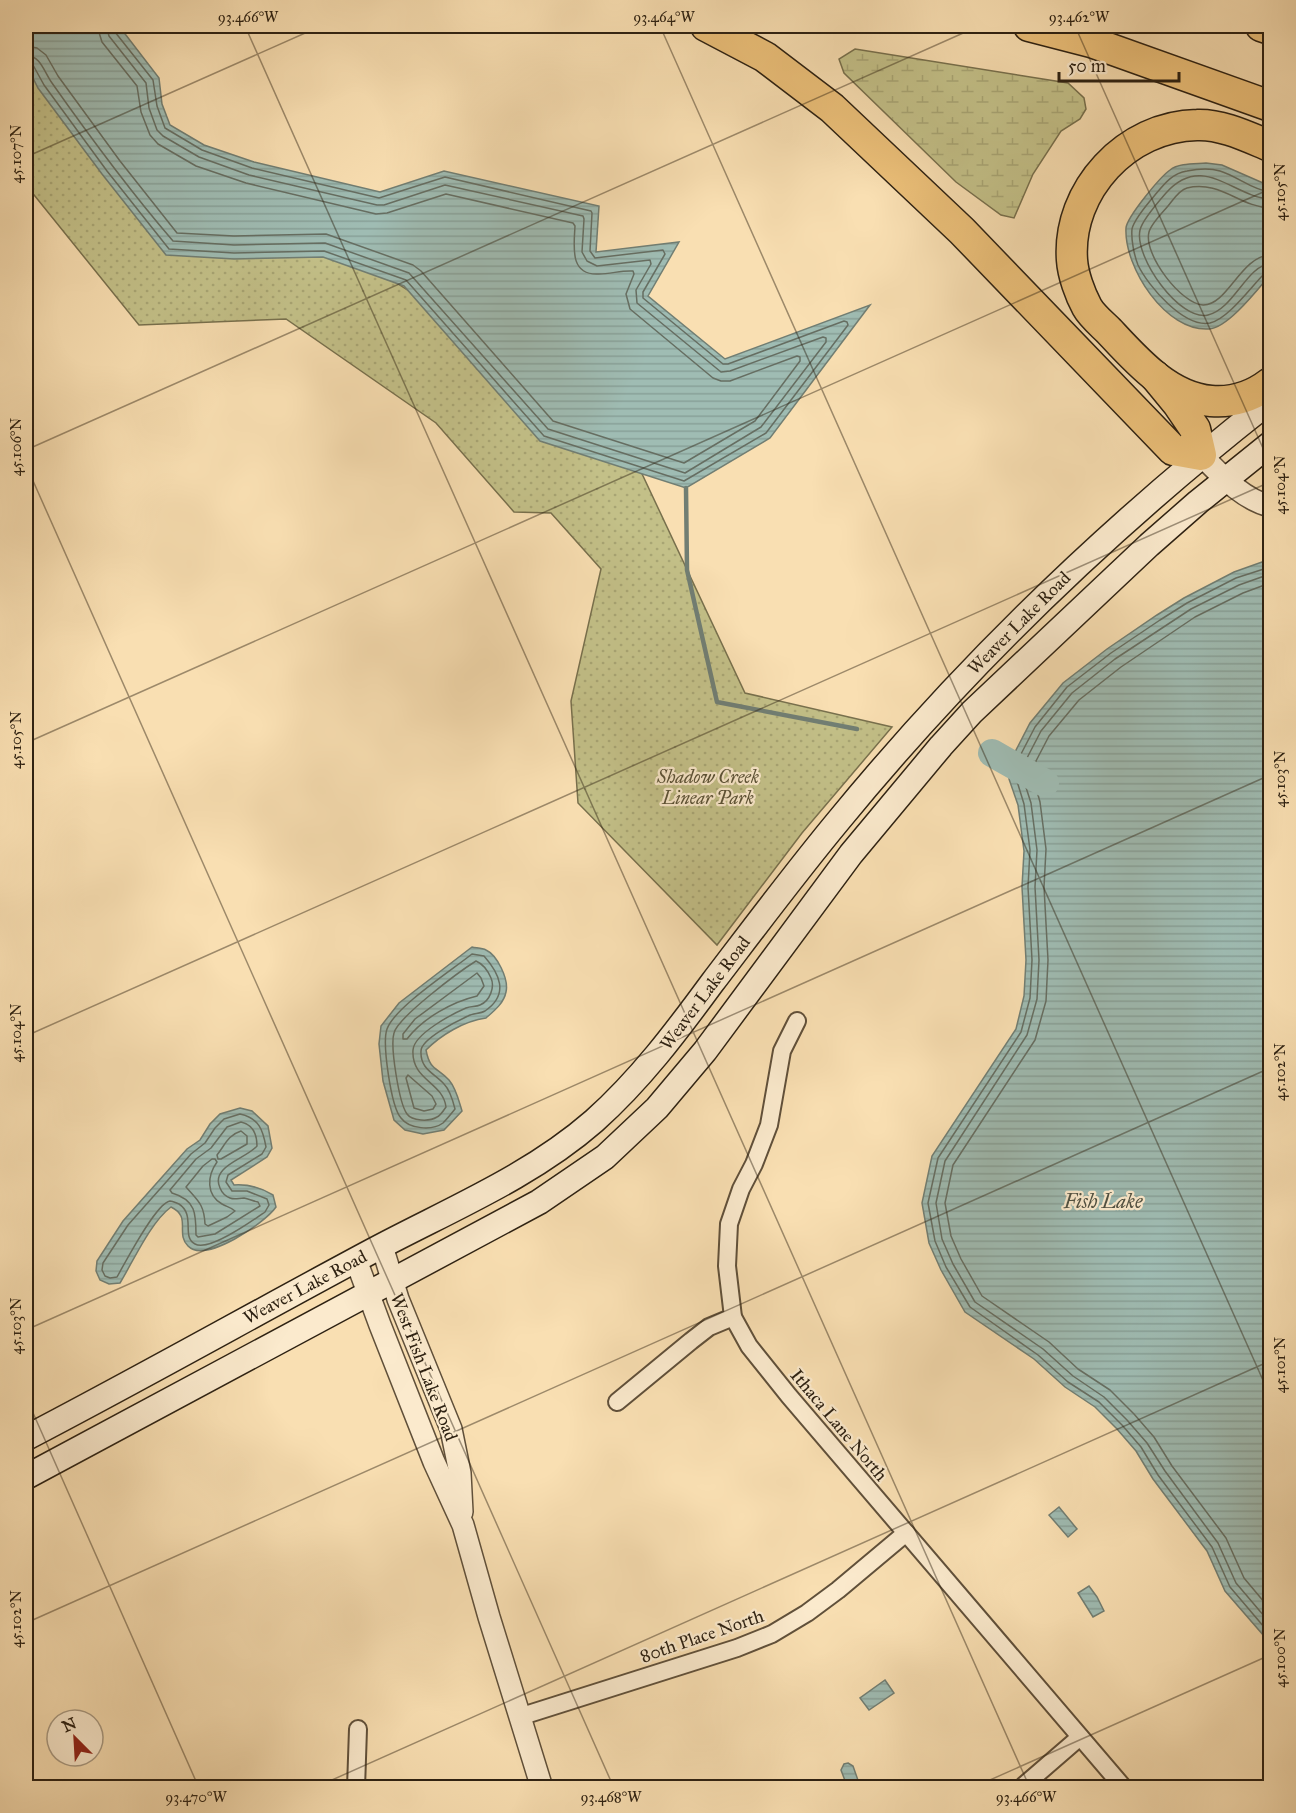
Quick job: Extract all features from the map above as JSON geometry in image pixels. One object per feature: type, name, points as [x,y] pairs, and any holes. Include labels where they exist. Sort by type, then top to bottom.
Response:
[{"type":"highway","points":[[706,26],[765,57],[832,108],[962,231],[1173,450],[1202,455],[1195,429],[1155,376],[1088,309],[1072,297],[1061,274],[1058,236],[1066,201],[1087,166],[1113,142],[1136,128],[1178,112],[1224,113],[1270,127]]},
{"type":"highway","points":[[1029,26],[1091,42],[1270,105]]},
{"type":"highway","points":[[1262,26],[1270,28]]},
{"type":"highway","points":[[1088,309],[1078,285],[1072,260],[1074,234],[1079,207],[1093,181],[1112,161],[1137,142],[1165,129],[1198,124],[1231,130],[1270,146]]},
{"type":"highway","points":[[1155,376],[1183,394],[1210,401],[1248,397],[1270,383]]},
{"type":"main road","name":"Weaver Lake Road","points":[[26,1438],[511,1179],[574,1138],[611,1104],[663,1048],[799,869],[894,753],[970,671],[1140,508],[1270,401]]},
{"type":"main road","name":"Weaver Lake Road","points":[[26,1477],[539,1202],[591,1167],[634,1131],[657,1108],[705,1051],[852,855],[941,746],[972,712],[1123,569],[1198,502],[1270,444]]},
{"type":"main road","points":[[26,1423],[60,1405],[110,1392]]},
{"type":"street","points":[[1202,455],[1226,480],[1260,503],[1270,506]]},
{"type":"street","name":"Ithaca Lane North","points":[[797,1021],[784,1044],[780,1058],[770,1125],[741,1189],[729,1224],[727,1266],[734,1317],[749,1346],[767,1369],[1124,1788]]},
{"type":"street","name":"West Fish Lake Road","points":[[382,1246],[391,1281],[451,1429],[460,1473],[463,1524]]},
{"type":"street","name":"West Fish Lake Road","points":[[356,1260],[434,1462],[463,1524],[542,1788]]},
{"type":"street","points":[[617,1402],[709,1327],[734,1317]]},
{"type":"street","name":"80th Place North","points":[[519,1717],[737,1648],[772,1634],[807,1613],[838,1590],[906,1533]]},
{"type":"street","points":[[356,1788],[358,1729]]},
{"type":"street","points":[[1021,1788],[1080,1737]]},
{"type":"green space","name":"Shadow Creek Linear Park","points":[[26,26],[37,51],[620,427],[745,693],[892,727],[802,833],[717,945],[578,803],[571,701],[601,569],[551,513],[514,512],[436,423],[286,319],[139,325],[26,185]]},
{"type":"green space","points":[[855,49],[1068,83],[1084,98],[1086,109],[1080,119],[1061,131],[1033,174],[1014,218],[1001,215],[956,182],[844,73],[839,59]]},
{"type":"water","points":[[26,26],[119,26],[159,78],[162,104],[170,125],[204,145],[254,162],[380,192],[444,171],[599,206],[596,252],[679,242],[648,296],[725,359],[870,305],[770,438],[686,488],[540,441],[404,286],[323,257],[234,259],[166,255],[38,88],[26,64]]},
{"type":"water","points":[[1206,163],[1222,165],[1270,186],[1270,275],[1233,315],[1217,327],[1209,329],[1193,327],[1178,320],[1163,309],[1151,295],[1132,261],[1127,244],[1126,228],[1132,215],[1159,180],[1170,170],[1182,165]]},
{"type":"water","name":"Fish Lake","points":[[1270,561],[1270,1643],[1225,1591],[1207,1551],[1153,1479],[1136,1451],[1117,1429],[1095,1407],[1065,1387],[1034,1359],[965,1312],[941,1270],[929,1243],[922,1203],[932,1156],[1016,1029],[1024,996],[1026,960],[1022,887],[1024,851],[1018,805],[1009,779],[1014,754],[1030,723],[1063,683],[1157,615],[1234,572]]},
{"type":"water","points":[[472,947],[486,950],[498,962],[506,981],[505,996],[498,1007],[486,1018],[469,1022],[453,1030],[426,1050],[432,1065],[451,1083],[462,1111],[444,1130],[423,1134],[405,1130],[394,1120],[383,1081],[379,1044],[381,1026],[399,1003]]},
{"type":"water","points":[[240,1108],[252,1111],[268,1126],[272,1148],[267,1157],[231,1180],[234,1185],[254,1187],[273,1195],[276,1207],[260,1222],[234,1239],[207,1250],[196,1250],[184,1241],[181,1215],[171,1207],[149,1232],[120,1283],[109,1284],[100,1280],[96,1271],[97,1261],[123,1221],[187,1149],[200,1140],[210,1124],[220,1114]]},
{"type":"water","points":[[1059,1507],[1077,1529],[1068,1537],[1049,1515]]},
{"type":"water","points":[[1089,1586],[1104,1611],[1093,1617],[1078,1593]]},
{"type":"water","points":[[885,1680],[894,1693],[869,1710],[860,1698]]},
{"type":"water","points":[[848,1763],[853,1766],[860,1786],[858,1787],[847,1786],[841,1770],[844,1764]]},
{"type":"waterway","points":[[686,488],[687,570],[717,702],[857,729]]},
{"type":"waterway","points":[[992,753],[1045,783]]}]
